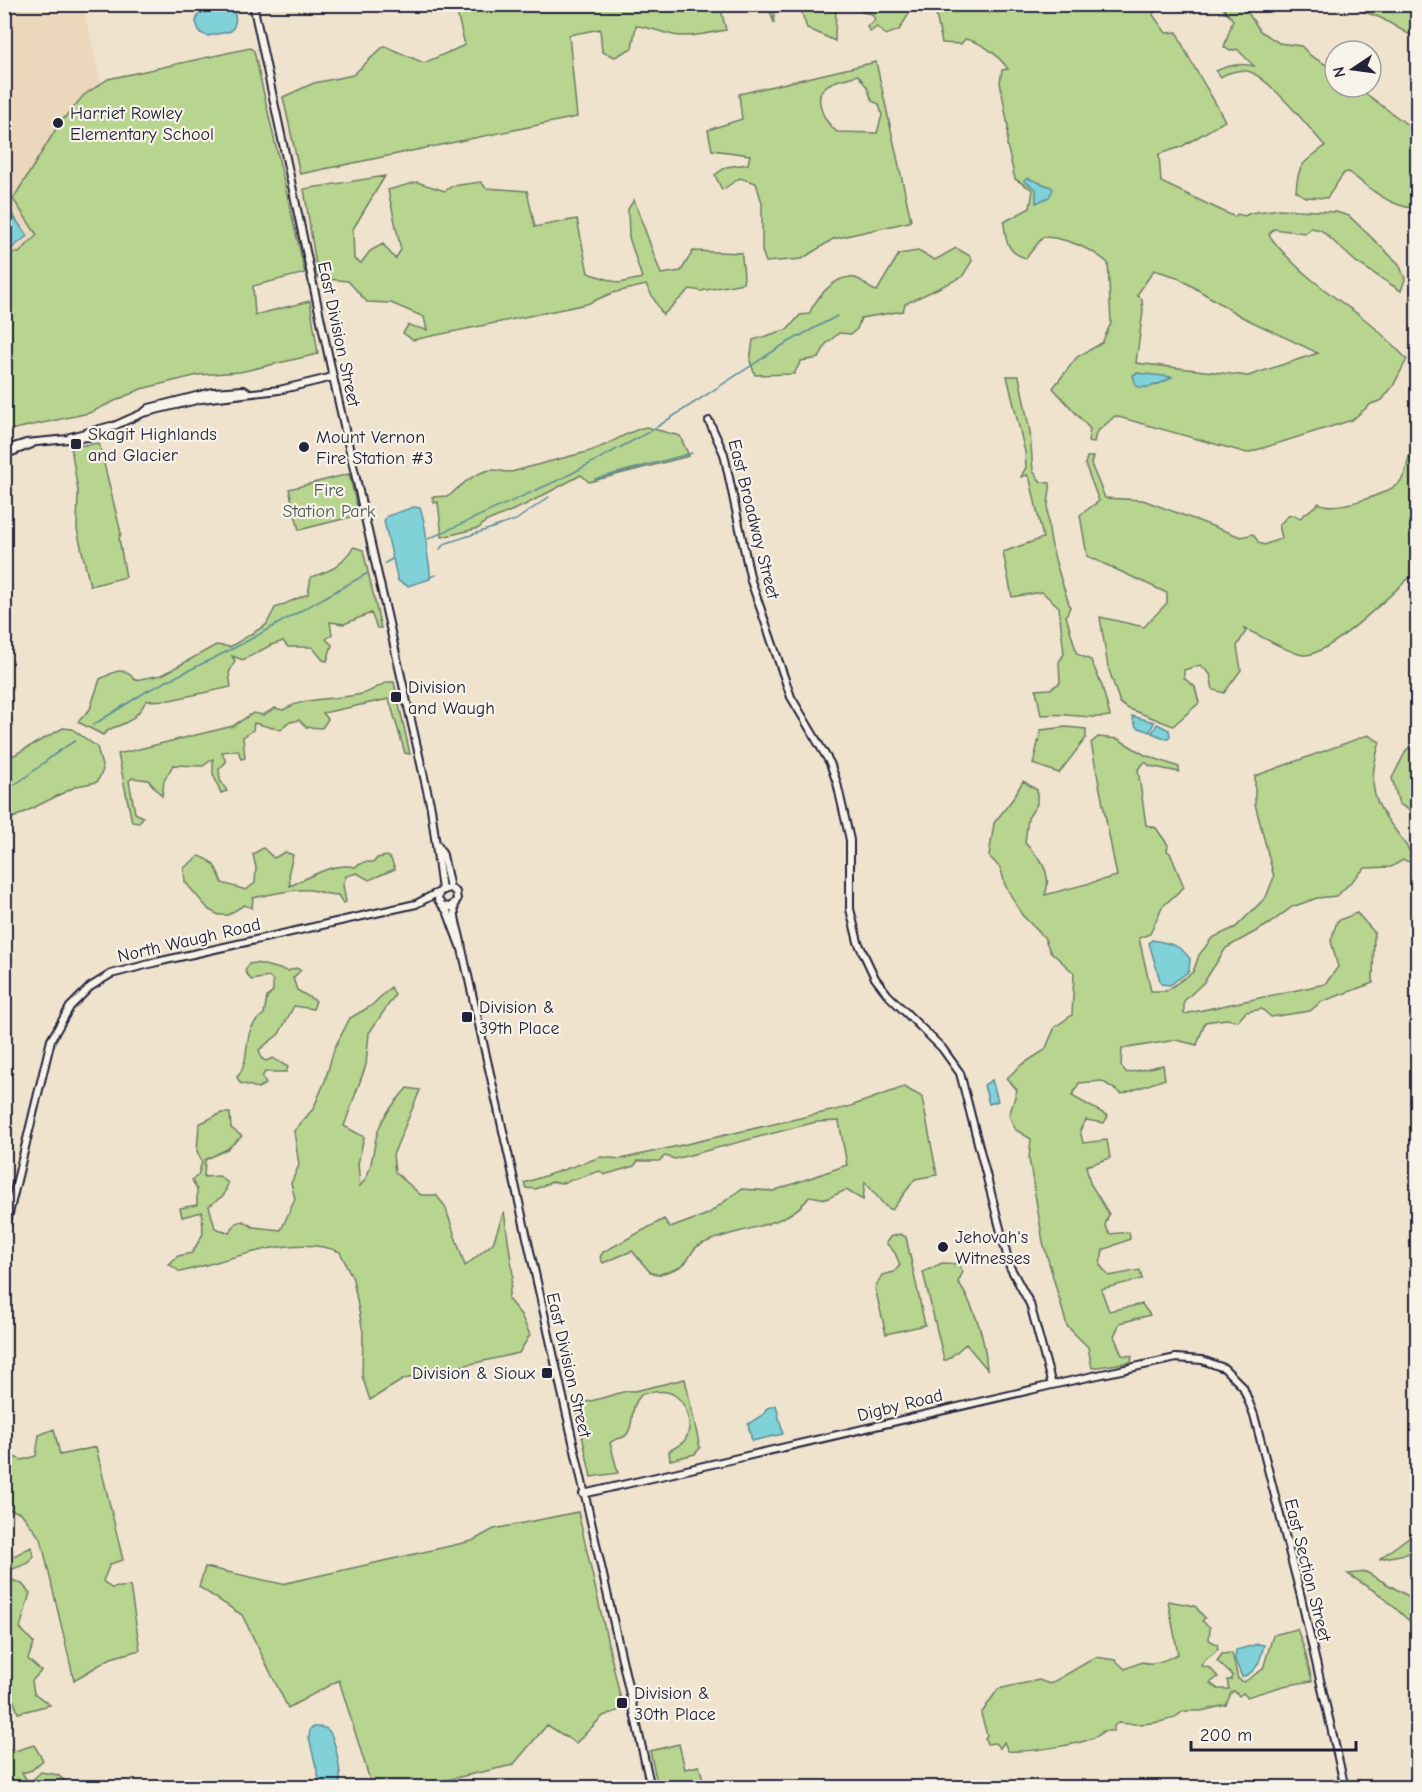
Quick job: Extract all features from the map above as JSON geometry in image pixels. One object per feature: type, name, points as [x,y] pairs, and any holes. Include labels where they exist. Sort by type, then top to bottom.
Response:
[{"type":"street","name":"East Division Street","points":[[253,4],[333,377],[438,845],[441,891]]},
{"type":"street","points":[[4,455],[32,444],[67,438],[111,426],[143,413],[148,408],[212,392],[244,390],[248,393],[279,390],[333,377]]},
{"type":"street","name":"East Broadway Street","points":[[709,421],[724,454],[751,581],[791,697],[830,763],[837,783],[850,840],[850,909],[858,942],[875,978],[942,1048],[960,1073],[1010,1267],[1030,1304],[1052,1384]]},
{"type":"street","points":[[4,450],[26,443],[32,444]]},
{"type":"street","name":"East Division Street","points":[[438,845],[443,855],[450,888]]},
{"type":"street","points":[[450,888],[457,896],[455,904],[450,907],[443,906],[438,900],[441,891],[450,888]]},
{"type":"street","name":"North Waugh Road","points":[[4,1234],[51,1040],[70,1007],[90,987],[111,974],[148,964],[420,905],[441,891]]},
{"type":"street","name":"East Division Street","points":[[455,904],[454,914],[461,936],[462,950],[583,1494],[651,1788]]},
{"type":"street","name":"East Division Street","points":[[443,906],[462,950]]},
{"type":"street","name":"Digby Road","points":[[583,1494],[1052,1384],[1176,1358],[1202,1360],[1224,1368]]},
{"type":"street","name":"East Section Street","points":[[1224,1368],[1243,1387],[1254,1415],[1300,1593],[1345,1788]]},
{"type":"shaded area","name":"Harriet Rowley Elementary School","points":[[23,4],[83,5],[138,237],[5,267],[4,9]]},
{"type":"green space","points":[[768,4],[799,5],[774,12],[774,23]]},
{"type":"green space","points":[[455,5],[720,5],[726,30],[680,36],[636,26],[632,48],[615,57],[602,52],[600,29],[569,35],[577,117],[300,174],[283,97],[314,83],[353,75],[384,46],[424,63],[465,45]]},
{"type":"green space","points":[[799,5],[836,5],[835,41],[807,28]]},
{"type":"green space","points":[[855,5],[911,5],[912,9],[899,30],[886,35],[877,27],[870,32],[867,27],[875,20],[872,14],[862,12]]},
{"type":"green space","points":[[934,5],[1157,5],[1153,15],[1166,33],[1177,32],[1187,55],[1225,121],[1181,147],[1159,154],[1161,182],[1235,217],[1237,214],[1245,216],[1250,213],[1279,209],[1336,212],[1349,216],[1399,264],[1405,279],[1401,291],[1356,262],[1321,230],[1311,228],[1305,233],[1273,229],[1269,235],[1300,269],[1372,325],[1407,359],[1393,386],[1382,400],[1371,404],[1352,420],[1247,453],[1115,416],[1096,433],[1094,443],[1088,442],[1090,429],[1053,388],[1077,357],[1102,343],[1111,323],[1108,263],[1094,253],[1060,239],[1043,237],[1026,258],[1011,249],[1006,240],[1004,222],[1030,208],[1033,190],[1015,179],[1007,145],[1008,126],[1000,82],[1002,70],[1008,69],[995,54],[978,43],[965,39],[961,44],[942,43]],"holes":[[[1154,270],[1177,277],[1242,317],[1318,353],[1248,376],[1136,363],[1143,311],[1142,299],[1137,295]]]},
{"type":"green space","points":[[1220,5],[1243,5],[1260,31],[1279,43],[1301,46],[1323,63],[1323,99],[1373,99],[1417,132],[1417,208],[1390,201],[1349,172],[1344,173],[1327,198],[1305,197],[1296,191],[1298,174],[1303,164],[1325,146],[1288,104],[1255,74],[1240,71],[1220,77],[1216,71],[1225,67],[1254,66],[1237,49],[1230,51],[1224,47],[1233,20]]},
{"type":"green space","points":[[1346,5],[1417,5],[1417,39],[1381,18]]},
{"type":"green space","points":[[250,48],[254,51],[305,273],[253,286],[255,315],[310,301],[318,354],[240,372],[198,375],[141,389],[89,413],[5,431],[5,252],[19,253],[37,235],[13,199],[59,124],[84,95],[108,79]]},
{"type":"green space","points":[[876,62],[911,220],[833,239],[802,259],[766,262],[762,251],[762,203],[756,183],[740,178],[722,190],[715,175],[726,167],[748,164],[750,155],[712,150],[708,130],[742,119],[739,94]],"holes":[[[858,75],[867,87],[872,101],[879,104],[882,115],[877,133],[837,132],[822,112],[820,103],[822,90],[838,80]]]},
{"type":"green space","points":[[385,176],[353,229],[354,259],[361,263],[370,251],[383,244],[395,259],[401,250],[388,190],[417,182],[445,191],[452,186],[481,182],[486,188],[527,191],[535,227],[577,219],[588,273],[619,283],[642,278],[629,237],[628,209],[634,200],[661,274],[681,271],[693,251],[742,253],[743,283],[701,291],[690,289],[663,315],[646,285],[612,293],[587,304],[413,340],[403,333],[408,325],[427,330],[424,317],[391,303],[367,302],[348,281],[318,278],[304,189]]},
{"type":"green space","points":[[956,248],[970,256],[972,261],[962,277],[905,304],[903,311],[861,318],[857,329],[851,334],[839,333],[826,344],[819,358],[801,361],[794,374],[755,375],[750,361],[753,340],[788,329],[800,315],[809,314],[822,294],[836,282],[850,277],[861,280],[877,291],[899,254],[918,251],[935,260]]},
{"type":"green space","points":[[1007,376],[1019,376],[1030,432],[1033,471],[1041,482],[1050,483],[1049,531],[1054,557],[1070,607],[1066,616],[1077,654],[1091,660],[1102,686],[1110,716],[1041,715],[1036,690],[1050,689],[1060,683],[1059,662],[1064,654],[1059,607],[1042,592],[1012,597],[1003,552],[1043,538],[1030,479],[1027,475],[1021,477],[1026,467],[1025,452]]},
{"type":"green space","points":[[646,427],[680,436],[689,456],[589,482],[581,475],[523,506],[485,522],[479,528],[442,537],[438,502],[434,503],[432,497],[449,496],[469,479],[487,471],[512,472],[587,452]]},
{"type":"green space","points":[[99,443],[121,533],[119,539],[126,577],[90,586],[77,529],[78,491],[71,447]]},
{"type":"green space","points":[[1087,457],[1093,457],[1091,464],[1105,498],[1143,500],[1241,537],[1253,534],[1259,543],[1264,545],[1282,538],[1279,525],[1288,516],[1294,515],[1300,518],[1319,503],[1347,504],[1372,497],[1399,483],[1406,470],[1409,457],[1417,459],[1417,571],[1345,634],[1314,653],[1297,654],[1243,628],[1246,631],[1237,646],[1241,670],[1224,693],[1213,690],[1210,674],[1200,665],[1184,670],[1184,678],[1195,687],[1199,703],[1173,726],[1127,708],[1120,703],[1108,667],[1100,617],[1144,627],[1167,603],[1167,593],[1087,556],[1080,515],[1099,501],[1085,464]]},
{"type":"green space","name":"Fire Station Park","points":[[349,474],[359,515],[299,530],[289,489]]},
{"type":"green space","points":[[354,547],[363,550],[381,628],[377,628],[371,613],[344,624],[330,622],[332,635],[326,639],[332,645],[327,661],[323,660],[312,647],[288,647],[283,641],[243,660],[232,656],[235,661],[229,673],[231,687],[170,700],[146,701],[132,719],[103,735],[78,722],[90,709],[100,679],[119,671],[131,675],[135,680],[162,675],[216,645],[230,647],[266,625],[275,608],[308,594],[311,577],[336,566]]},
{"type":"green space","points":[[388,682],[394,682],[410,754],[405,753],[389,699],[323,713],[328,719],[322,728],[306,727],[299,720],[287,723],[281,730],[254,723],[253,730],[243,737],[245,758],[241,759],[238,750],[222,752],[226,762],[219,769],[220,780],[227,791],[221,793],[213,774],[213,759],[203,766],[173,765],[164,781],[162,796],[148,780],[132,778],[129,781],[135,813],[143,817],[139,823],[132,822],[118,754],[233,726],[253,713],[263,715],[275,708],[283,710],[301,702],[362,694]]},
{"type":"green space","points":[[1066,727],[1086,729],[1086,738],[1059,773],[1033,764],[1041,730]]},
{"type":"green space","points":[[63,728],[72,729],[97,747],[103,770],[97,782],[77,786],[5,822],[5,760]]},
{"type":"green space","points":[[1368,735],[1380,742],[1374,765],[1375,797],[1380,809],[1417,864],[1403,860],[1391,867],[1365,868],[1337,896],[1317,898],[1292,907],[1269,924],[1226,948],[1204,982],[1184,1001],[1184,1014],[1325,984],[1338,967],[1331,941],[1337,921],[1357,913],[1374,932],[1373,983],[1321,1002],[1310,1011],[1271,1017],[1262,1009],[1246,1012],[1238,1021],[1226,1019],[1205,1022],[1197,1045],[1176,1040],[1122,1049],[1121,1066],[1127,1073],[1163,1065],[1165,1079],[1122,1094],[1102,1081],[1079,1083],[1072,1096],[1108,1116],[1104,1123],[1086,1120],[1080,1130],[1083,1143],[1107,1140],[1110,1158],[1086,1166],[1090,1183],[1109,1214],[1105,1225],[1110,1234],[1129,1232],[1130,1239],[1103,1250],[1100,1265],[1109,1276],[1140,1270],[1142,1279],[1101,1289],[1109,1311],[1142,1304],[1150,1315],[1120,1323],[1114,1336],[1122,1355],[1132,1356],[1131,1362],[1092,1368],[1088,1347],[1067,1326],[1043,1242],[1029,1158],[1031,1139],[1016,1130],[1009,1116],[1017,1090],[1007,1078],[1021,1065],[1045,1050],[1055,1027],[1072,1015],[1074,973],[1050,951],[1044,937],[1022,915],[1005,885],[1001,869],[989,856],[994,823],[1023,781],[1037,790],[1037,804],[1028,818],[1025,843],[1044,866],[1047,880],[1045,895],[1117,876],[1091,743],[1098,737],[1118,739],[1145,755],[1179,767],[1179,772],[1150,766],[1145,762],[1138,769],[1146,825],[1156,828],[1168,845],[1167,851],[1170,853],[1184,887],[1162,907],[1150,934],[1139,938],[1151,991],[1166,991],[1193,972],[1199,955],[1212,938],[1236,927],[1266,897],[1274,877],[1255,804],[1255,776]]},
{"type":"green space","points":[[1417,743],[1417,803],[1411,811],[1399,804],[1392,778],[1407,749]]},
{"type":"green space","points":[[263,848],[274,858],[285,852],[293,855],[289,871],[290,886],[330,868],[355,867],[364,862],[374,862],[377,858],[387,856],[391,859],[395,869],[369,880],[357,873],[346,876],[343,885],[346,902],[343,903],[338,895],[296,890],[253,898],[252,908],[244,905],[228,915],[219,915],[209,910],[185,882],[184,868],[199,856],[215,866],[222,883],[246,890],[255,883],[256,868],[253,854]]},
{"type":"green space","points":[[256,963],[288,971],[296,968],[301,970],[293,978],[297,990],[316,1001],[313,1009],[294,1006],[279,1034],[259,1050],[262,1059],[266,1061],[273,1058],[288,1067],[286,1072],[265,1072],[262,1077],[266,1084],[258,1088],[240,1083],[237,1077],[245,1061],[251,1029],[264,1014],[267,997],[273,991],[273,981],[269,977],[251,980],[245,971],[249,964]]},
{"type":"green space","points":[[391,987],[395,995],[369,1033],[366,1065],[344,1126],[364,1137],[358,1164],[360,1186],[368,1174],[377,1135],[384,1117],[407,1088],[420,1090],[393,1155],[395,1172],[421,1195],[436,1195],[445,1206],[465,1266],[493,1243],[504,1211],[513,1275],[508,1299],[521,1315],[530,1335],[519,1353],[404,1379],[370,1400],[362,1376],[363,1332],[353,1279],[340,1252],[303,1245],[260,1250],[180,1272],[169,1264],[178,1256],[192,1253],[203,1234],[202,1212],[182,1217],[180,1208],[197,1205],[197,1190],[192,1180],[198,1175],[202,1162],[197,1151],[199,1124],[221,1113],[230,1113],[231,1128],[242,1136],[227,1149],[205,1160],[204,1177],[219,1176],[228,1183],[224,1195],[209,1206],[215,1228],[229,1233],[236,1223],[243,1221],[253,1227],[281,1230],[295,1199],[291,1183],[299,1165],[294,1131],[313,1109],[325,1081],[334,1049],[350,1018],[371,1006]]},
{"type":"green space","points":[[904,1087],[922,1097],[937,1175],[915,1179],[892,1210],[885,1206],[865,1182],[863,1200],[846,1190],[826,1199],[810,1196],[800,1207],[773,1222],[698,1246],[681,1266],[658,1275],[650,1272],[632,1251],[603,1263],[600,1257],[603,1252],[664,1219],[670,1228],[708,1214],[741,1189],[773,1191],[847,1165],[839,1121],[816,1122],[675,1159],[665,1156],[659,1161],[638,1161],[634,1166],[604,1175],[600,1171],[562,1183],[551,1182],[536,1189],[526,1188],[524,1183],[601,1157],[621,1159],[848,1107]]},
{"type":"green space","points":[[900,1234],[906,1237],[925,1325],[886,1334],[875,1288],[882,1275],[894,1272],[900,1265],[895,1253],[886,1243],[890,1237]]},
{"type":"green space","points":[[942,1263],[959,1264],[963,1272],[958,1282],[978,1324],[987,1369],[966,1344],[944,1360],[923,1272]]},
{"type":"green space","points":[[685,1379],[700,1448],[695,1454],[670,1460],[669,1451],[685,1440],[688,1434],[688,1419],[679,1399],[664,1391],[642,1394],[635,1405],[627,1434],[610,1443],[618,1473],[591,1477],[575,1403]]},
{"type":"green space","points":[[54,1429],[60,1455],[96,1447],[123,1560],[110,1564],[103,1581],[111,1588],[130,1586],[140,1650],[111,1658],[74,1680],[41,1539],[21,1513],[5,1508],[5,1454],[22,1460],[36,1456],[39,1435]]},
{"type":"green space","points":[[578,1512],[623,1709],[603,1716],[576,1743],[547,1725],[513,1765],[415,1787],[372,1787],[339,1680],[288,1708],[242,1615],[199,1587],[205,1567],[282,1584],[472,1541],[494,1529]]},
{"type":"green space","points":[[1417,1531],[1417,1552],[1379,1559]]},
{"type":"green space","points":[[31,1547],[34,1556],[29,1563],[10,1570],[7,1578],[22,1584],[30,1593],[20,1628],[34,1643],[28,1659],[41,1671],[32,1681],[34,1693],[50,1705],[18,1713],[10,1689],[5,1683],[5,1551],[14,1556]]},
{"type":"green space","points":[[1366,1572],[1417,1601],[1417,1628],[1382,1596],[1348,1574]]},
{"type":"green space","points":[[1168,1601],[1195,1606],[1205,1618],[1202,1621],[1210,1627],[1209,1640],[1217,1644],[1218,1648],[1201,1666],[1210,1668],[1218,1677],[1210,1683],[1218,1689],[1229,1689],[1227,1680],[1231,1680],[1232,1675],[1217,1661],[1222,1654],[1232,1653],[1238,1679],[1244,1682],[1263,1669],[1273,1635],[1297,1629],[1312,1681],[1283,1686],[1247,1697],[1243,1693],[1239,1696],[1234,1691],[1226,1705],[1201,1711],[1183,1711],[1170,1719],[1143,1724],[1118,1723],[1114,1726],[1114,1731],[1103,1731],[1097,1736],[1073,1744],[1008,1751],[1004,1742],[1000,1748],[995,1743],[987,1744],[981,1714],[998,1689],[1039,1680],[1050,1684],[1096,1657],[1115,1660],[1125,1669],[1142,1662],[1161,1661],[1178,1654]]},
{"type":"green space","points":[[679,1744],[685,1769],[699,1766],[703,1779],[658,1787],[650,1751]]},
{"type":"green space","points":[[34,1745],[43,1760],[32,1770],[22,1773],[29,1783],[41,1772],[58,1775],[69,1785],[66,1787],[5,1787],[5,1747],[15,1751]]},
{"type":"water","points":[[222,6],[231,7],[234,13],[236,19],[231,31],[208,36],[200,33],[196,22],[198,14]]},
{"type":"water","points":[[1027,178],[1051,187],[1053,189],[1049,197],[1036,203],[1036,189],[1024,181]]},
{"type":"water","points":[[11,212],[27,236],[12,248],[4,246],[5,217]]},
{"type":"water","points":[[1137,373],[1172,377],[1154,386],[1141,387],[1136,386],[1133,375]]},
{"type":"water","points":[[414,507],[420,508],[423,519],[430,579],[408,586],[398,581],[384,521],[387,516]]},
{"type":"water","points":[[1132,716],[1154,722],[1150,732],[1136,727]]},
{"type":"water","points":[[1157,724],[1169,730],[1170,736],[1167,739],[1152,733]]},
{"type":"water","points":[[1152,940],[1178,947],[1190,959],[1189,971],[1170,985],[1161,984],[1149,943]]},
{"type":"water","points":[[992,1080],[998,1101],[989,1104],[984,1085]]},
{"type":"water","points":[[776,1405],[783,1434],[752,1441],[748,1424],[764,1414],[767,1408]]},
{"type":"water","points":[[1258,1644],[1264,1645],[1258,1665],[1252,1672],[1242,1677],[1235,1660],[1236,1650]]},
{"type":"water","points":[[314,1727],[326,1729],[333,1739],[340,1777],[340,1782],[335,1787],[321,1787],[309,1738],[310,1729]]},
{"type":"waterway","points":[[428,539],[565,477],[649,432],[783,345],[837,316]]},
{"type":"waterway","points":[[595,479],[692,453]]},
{"type":"waterway","points":[[440,549],[444,544],[516,520],[549,497]]},
{"type":"waterway","points":[[385,563],[392,559]]},
{"type":"waterway","points":[[93,725],[147,691],[242,644],[368,573]]},
{"type":"waterway","points":[[430,577],[436,575]]},
{"type":"waterway","points":[[4,791],[75,741]]},
{"type":"place","name":"Harriet Rowley Elementary School","points":[[58,123]]},
{"type":"place","name":"Skagit Highlands and Glacier","points":[[76,444]]},
{"type":"place","name":"Mount Vernon Fire Station #3","points":[[304,447]]},
{"type":"place","name":"Division and Waugh","points":[[396,697]]},
{"type":"place","name":"Division & 39th Place","points":[[467,1017]]},
{"type":"place","name":"Jehovah's Witnesses","points":[[943,1247]]},
{"type":"place","name":"Division & Sioux","points":[[547,1373]]},
{"type":"place","name":"Division & 30th Place","points":[[622,1703]]}]
